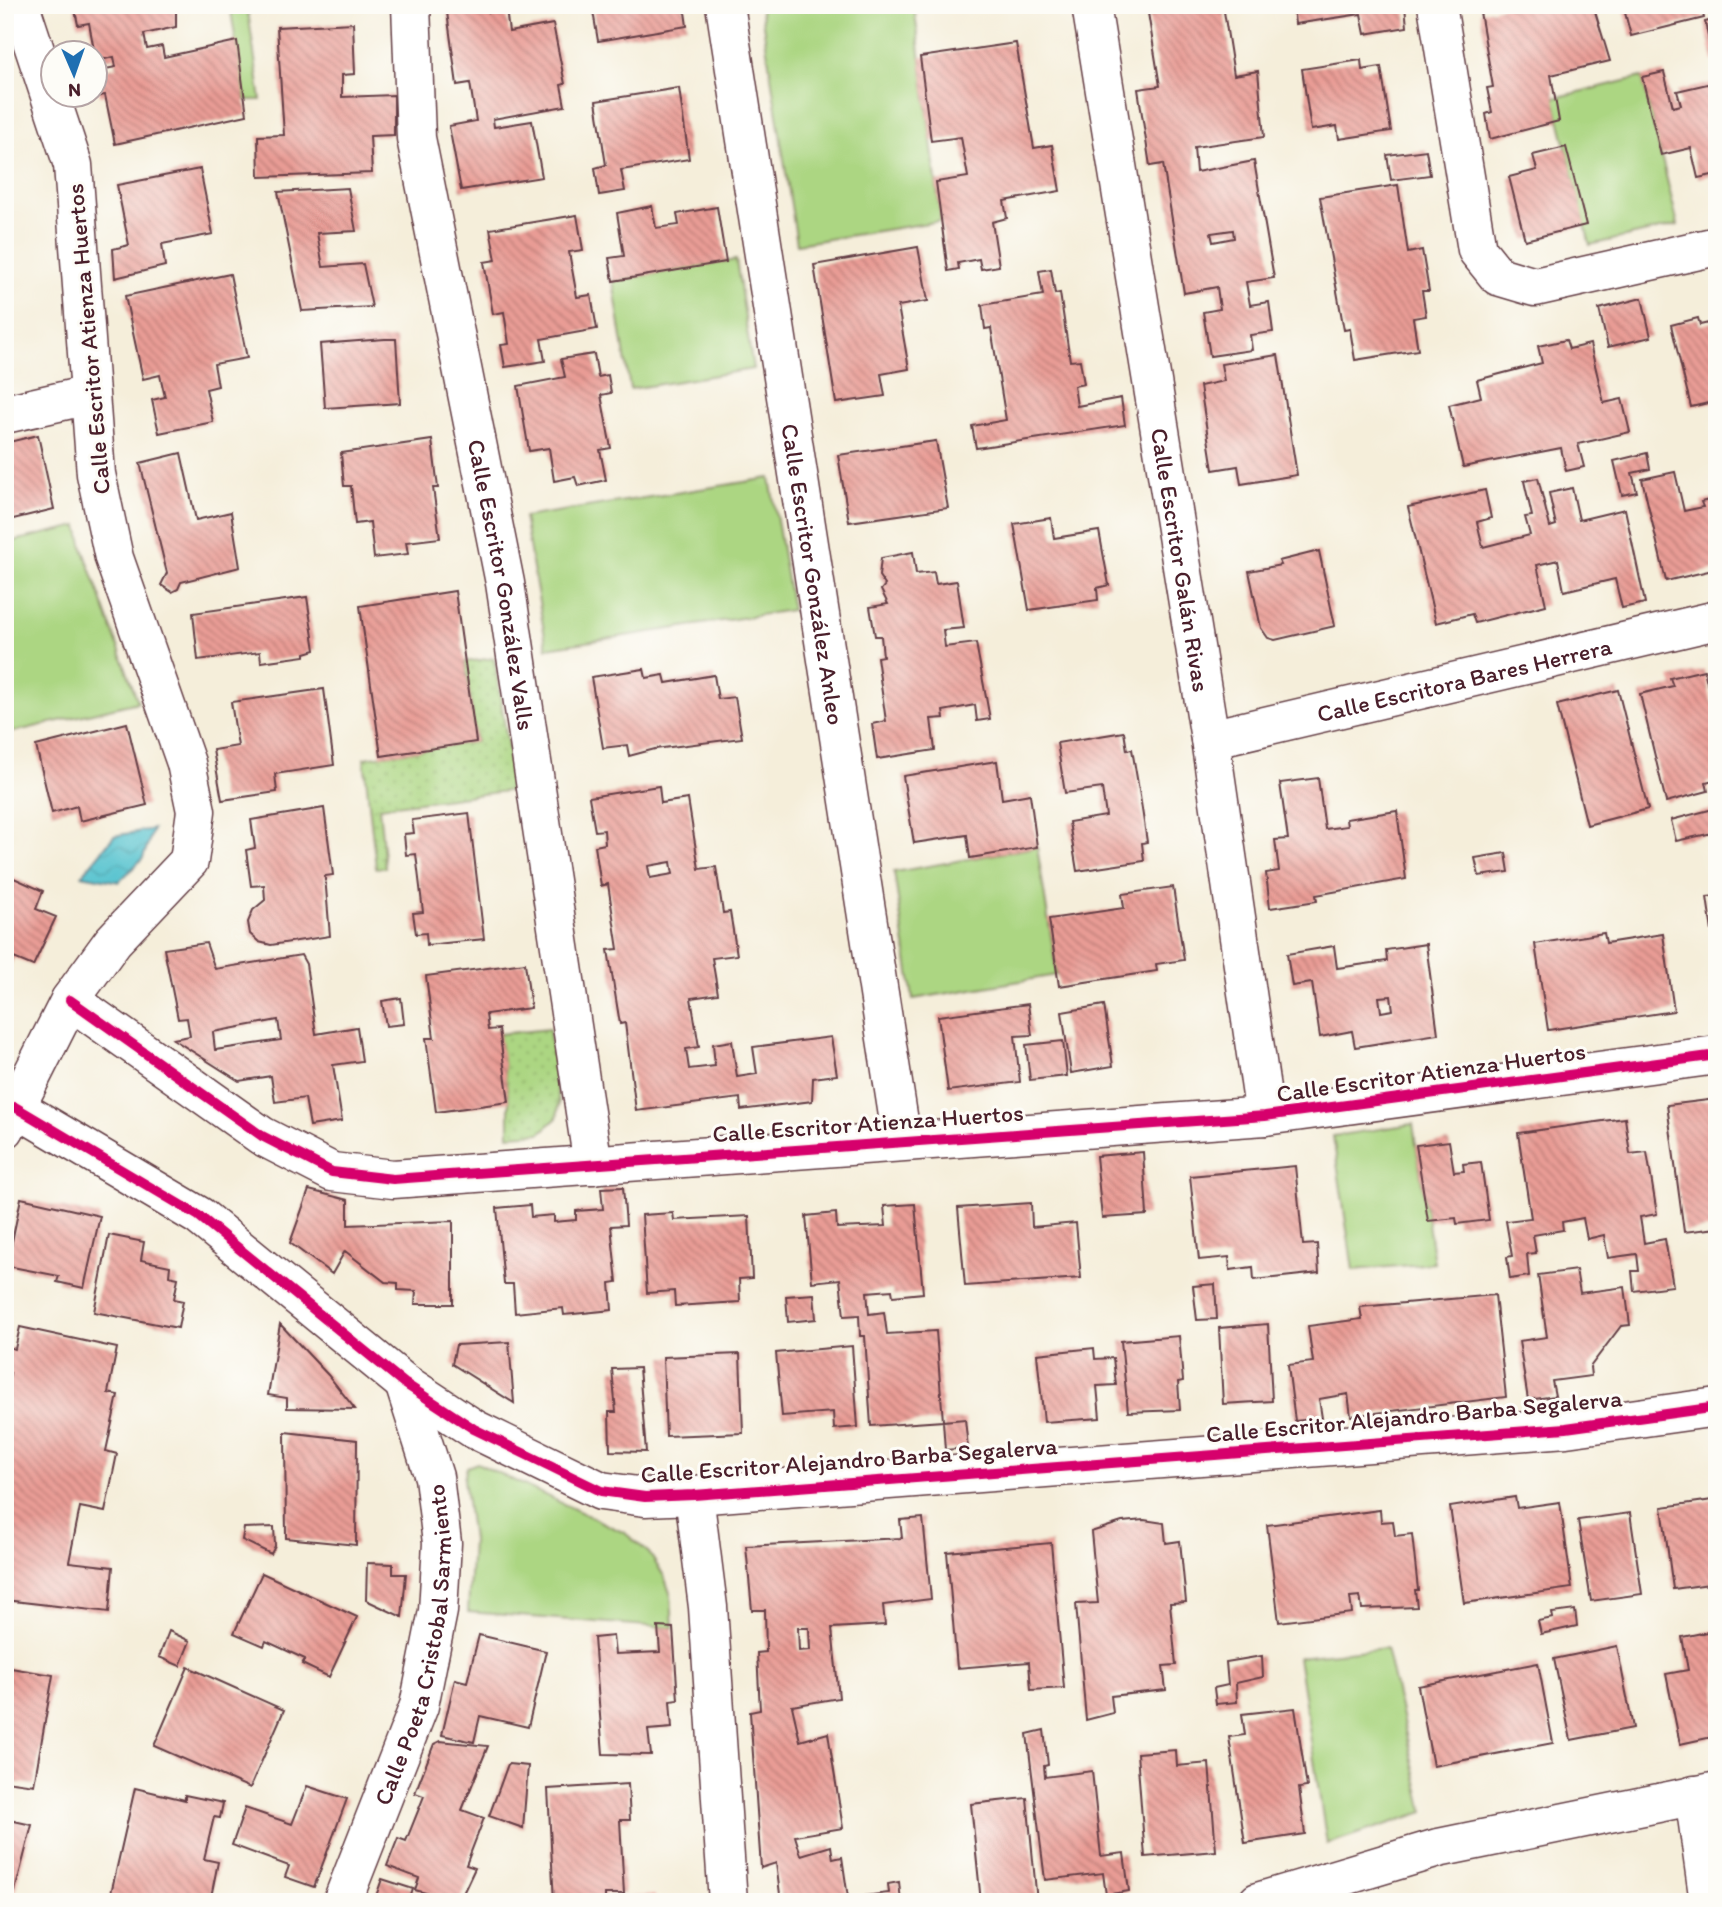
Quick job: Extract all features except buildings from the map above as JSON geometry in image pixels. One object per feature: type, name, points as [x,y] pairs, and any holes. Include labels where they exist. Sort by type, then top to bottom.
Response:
[{"type":"street","name":"Calle Escritor Atienza Huertos","points":[[10,1118],[70,1000],[113,941],[189,861],[196,811],[186,763],[114,558],[96,474],[73,165],[20,5]]},
{"type":"street","name":"Calle Escritor González Valls","points":[[411,5],[416,138],[506,583],[593,1165]]},
{"type":"street","name":"Calle Escritor González Anleo","points":[[725,5],[902,1141]]},
{"type":"street","name":"Calle Escritor Galán Rivas","points":[[1091,5],[1210,739],[1265,1116]]},
{"type":"street","points":[[1437,5],[1477,250],[1498,276],[1535,287],[1717,246]]},
{"type":"street","points":[[5,414],[89,395]]},
{"type":"street","name":"Calle Escritora Bares Herrera","points":[[1210,739],[1717,620]]},
{"type":"street","name":"Calle Escritor Atienza Huertos","points":[[70,1000],[262,1136],[332,1172],[393,1179],[1265,1116],[1717,1055]]},
{"type":"street","name":"Calle Escritor Alejandro Barba Segalerva","points":[[10,1118],[199,1216],[404,1383],[474,1429],[601,1491],[645,1497],[694,1494],[1566,1429],[1717,1407]]},
{"type":"street","name":"Calle Poeta Cristobal Sarmiento","points":[[342,1902],[419,1706],[438,1611],[442,1543],[434,1477],[404,1383]]},
{"type":"street","points":[[694,1494],[708,1607],[728,1902]]},
{"type":"street","points":[[1258,1902],[1438,1847],[1705,1793],[1709,1902]]},
{"type":"green space","points":[[230,5],[247,5],[261,100],[245,100]]},
{"type":"green space","points":[[760,5],[914,5],[941,221],[797,244]]},
{"type":"green space","points":[[1642,77],[1678,225],[1590,245],[1554,98]]},
{"type":"green space","points":[[736,260],[753,369],[630,389],[613,281]]},
{"type":"green space","points":[[770,478],[792,610],[547,648],[524,517]]},
{"type":"green space","points":[[78,526],[83,548],[138,702],[5,734],[5,543]]},
{"type":"green space","points":[[494,658],[515,790],[379,807],[385,868],[376,868],[364,758],[476,742],[465,662]]},
{"type":"green space","points":[[1037,847],[1057,975],[913,999],[894,872]]},
{"type":"green space","points":[[549,1029],[559,1103],[557,1118],[540,1133],[509,1135],[509,1102],[499,1034]]},
{"type":"green space","points":[[1413,1124],[1434,1263],[1353,1270],[1333,1136]]},
{"type":"green space","points":[[477,1463],[625,1533],[649,1553],[664,1576],[671,1596],[673,1628],[468,1612],[472,1540],[464,1479],[467,1467]]},
{"type":"green space","points":[[1386,1648],[1424,1812],[1327,1844],[1298,1657]]},
{"type":"water","points":[[153,829],[143,858],[119,882],[82,875],[114,836]]},
{"type":"cycle path","points":[[70,1000],[262,1136],[332,1172],[393,1179],[1265,1116],[1717,1055]]},
{"type":"cycle path","points":[[15,1107],[199,1216],[404,1383],[474,1429],[601,1491],[645,1497],[694,1495],[1566,1428],[1717,1407]]}]
